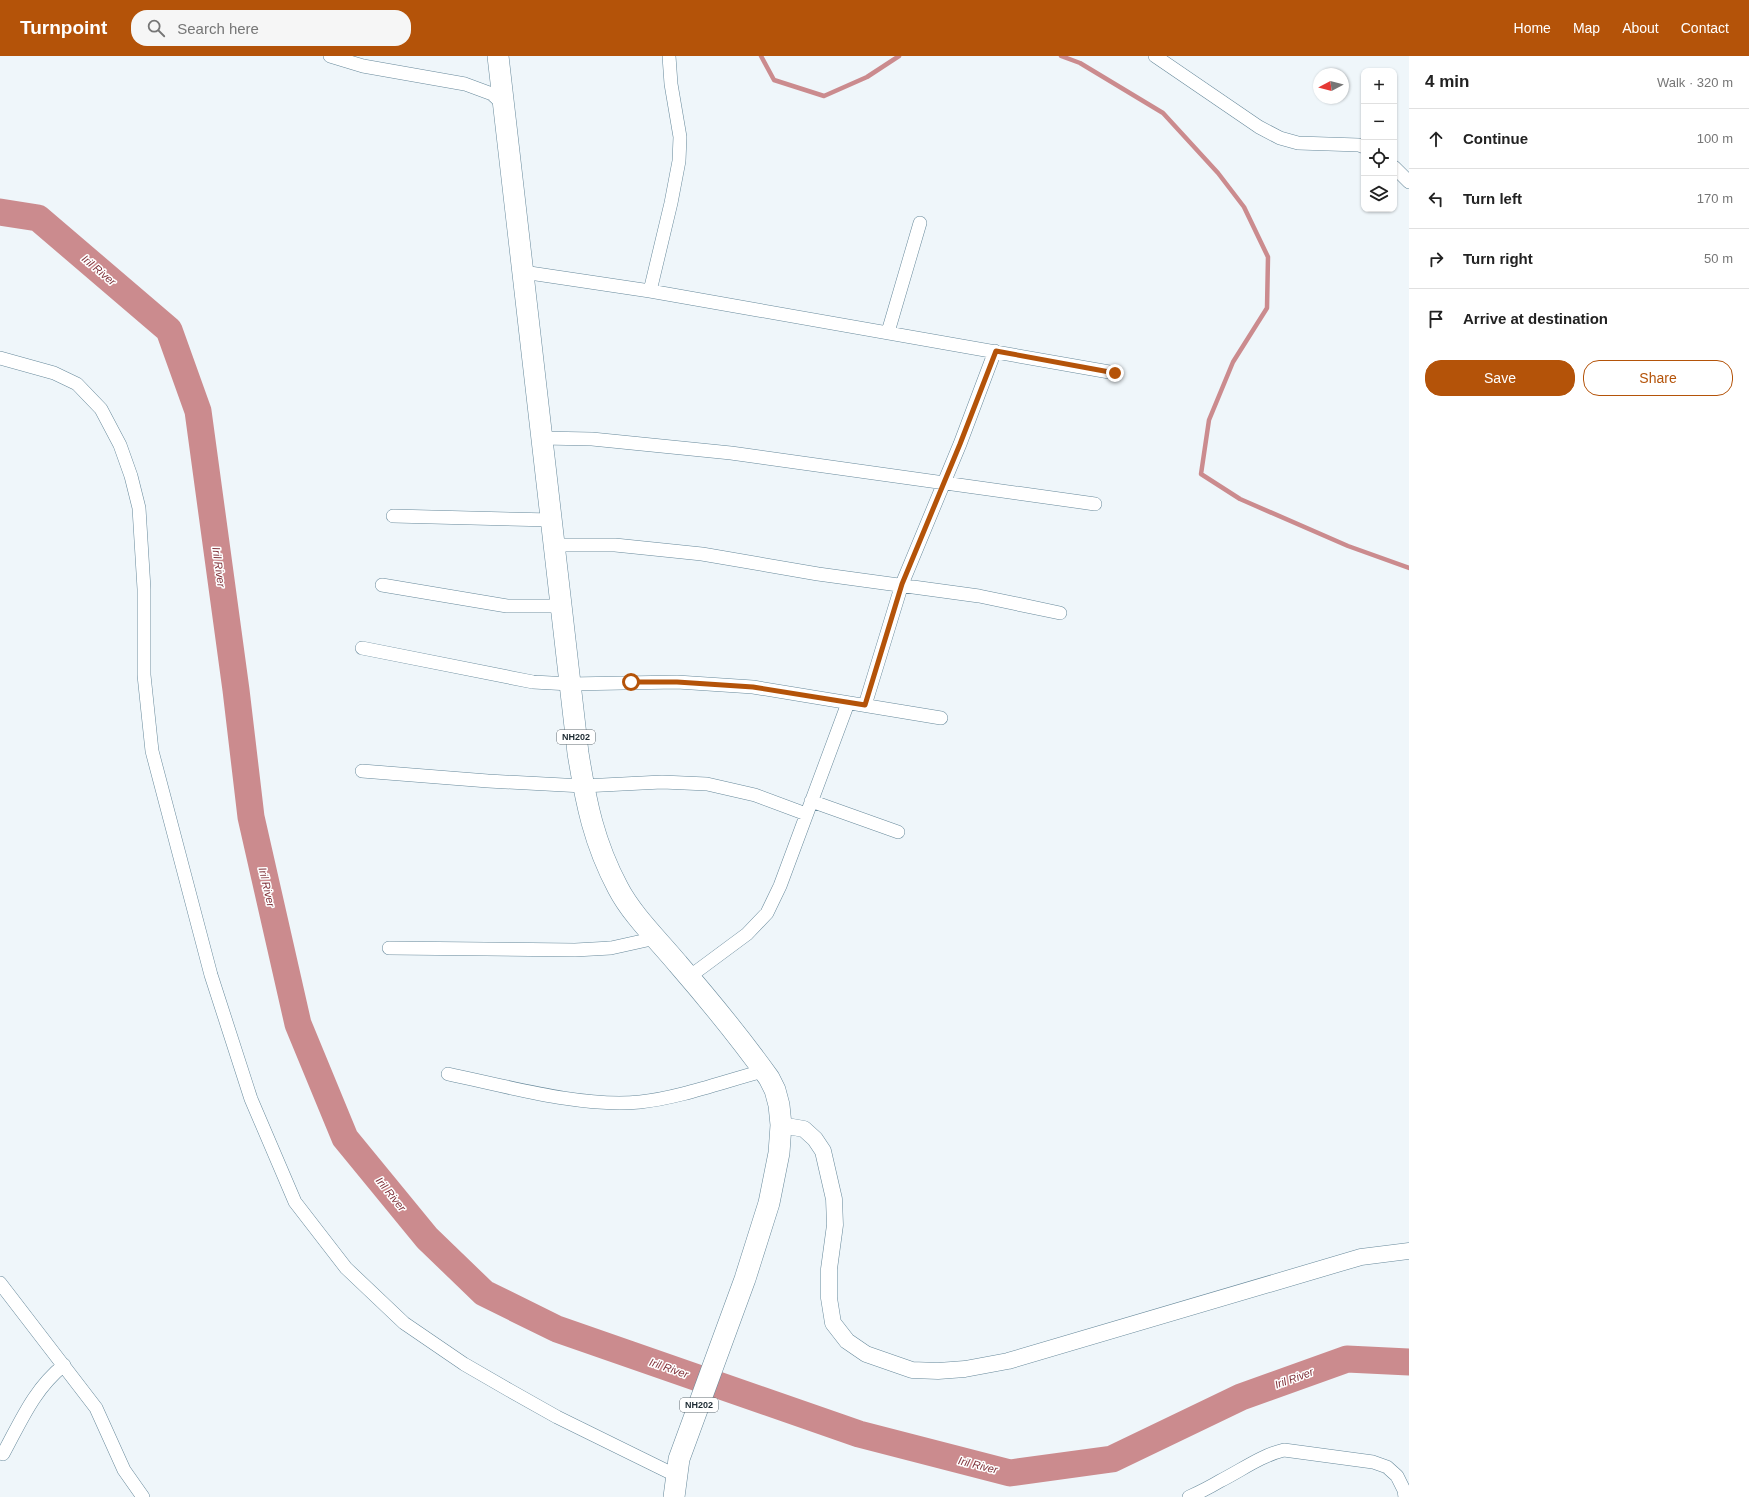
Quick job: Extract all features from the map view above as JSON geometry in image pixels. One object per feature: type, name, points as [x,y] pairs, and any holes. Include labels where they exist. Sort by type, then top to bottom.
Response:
[{"type":"highway","name":"NH202","points":[[498,56],[570,684],[583,786],[592,829],[601,853],[619,890],[656,938],[690,977],[763,1071],[775,1090],[779,1105],[781,1125],[779,1153],[769,1203],[745,1279],[678,1467],[674,1497]]},
{"type":"street","points":[[330,56],[364,66],[465,84],[492,94],[504,105]]},
{"type":"street","points":[[650,291],[671,203],[679,161],[680,137],[671,84],[669,56]]},
{"type":"street","points":[[1155,56],[1259,127],[1280,138],[1298,143],[1361,146]]},
{"type":"street","points":[[1397,170],[1409,182]]},
{"type":"street","points":[[888,332],[920,224]]},
{"type":"street","points":[[523,272],[650,291],[1115,373]]},
{"type":"street","points":[[865,705],[902,584],[996,351]]},
{"type":"street","points":[[0,358],[54,373],[78,384],[102,408],[120,445],[131,476],[139,508],[144,589],[144,675],[152,751],[213,982],[251,1099],[295,1202],[346,1268],[404,1323],[464,1364],[557,1417],[678,1467]]},
{"type":"street","points":[[542,438],[592,439],[731,453],[1095,504]]},
{"type":"street","points":[[393,516],[552,520]]},
{"type":"street","points":[[554,545],[615,545],[702,554],[818,574],[902,584],[979,596],[1060,613]]},
{"type":"street","points":[[382,584],[507,606],[561,606]]},
{"type":"street","points":[[362,648],[533,682],[570,684],[677,682],[753,687],[941,718]]},
{"type":"street","points":[[690,977],[747,934],[767,913],[780,886],[848,703]]},
{"type":"street","points":[[362,771],[488,781],[583,786],[662,782],[707,784],[755,795],[806,814]]},
{"type":"street","points":[[811,801],[898,832]]},
{"type":"street","points":[[389,948],[574,950],[611,948],[656,938]]},
{"type":"street","points":[[448,1074],[561,1097],[615,1103],[640,1102],[673,1096],[763,1071]]},
{"type":"street","points":[[781,1125],[804,1129],[815,1139],[823,1151],[830,1175],[834,1199],[835,1225],[829,1269],[830,1298],[834,1323],[847,1341],[866,1354],[912,1370],[952,1370],[1008,1361],[1361,1257],[1409,1251]]},
{"type":"street","points":[[0,1283],[96,1408],[124,1470],[143,1497]]},
{"type":"street","points":[[3,1454],[32,1402],[49,1377],[64,1365]]},
{"type":"street","points":[[1189,1497],[1255,1460],[1284,1450],[1373,1462],[1387,1467],[1397,1476],[1404,1490],[1405,1497]]},
{"type":"waterway","points":[[761,56],[774,80],[824,96],[867,77],[899,56]]},
{"type":"waterway","points":[[1061,56],[1080,63],[1163,113],[1218,173],[1244,207],[1268,257],[1267,308],[1233,362],[1209,420],[1201,474],[1240,499],[1348,546],[1409,568]]},
{"type":"waterway","name":"Iril River","points":[[0,212],[38,218],[169,330],[198,411],[236,690],[251,817],[298,1024],[345,1138],[427,1238],[484,1293],[557,1329],[859,1434],[1010,1473],[1112,1459],[1241,1397],[1347,1359],[1409,1362]]},
{"type":"route","points":[[631,682],[677,682],[753,687],[865,705],[902,584],[928,518],[960,444],[996,351],[1115,373]]}]
